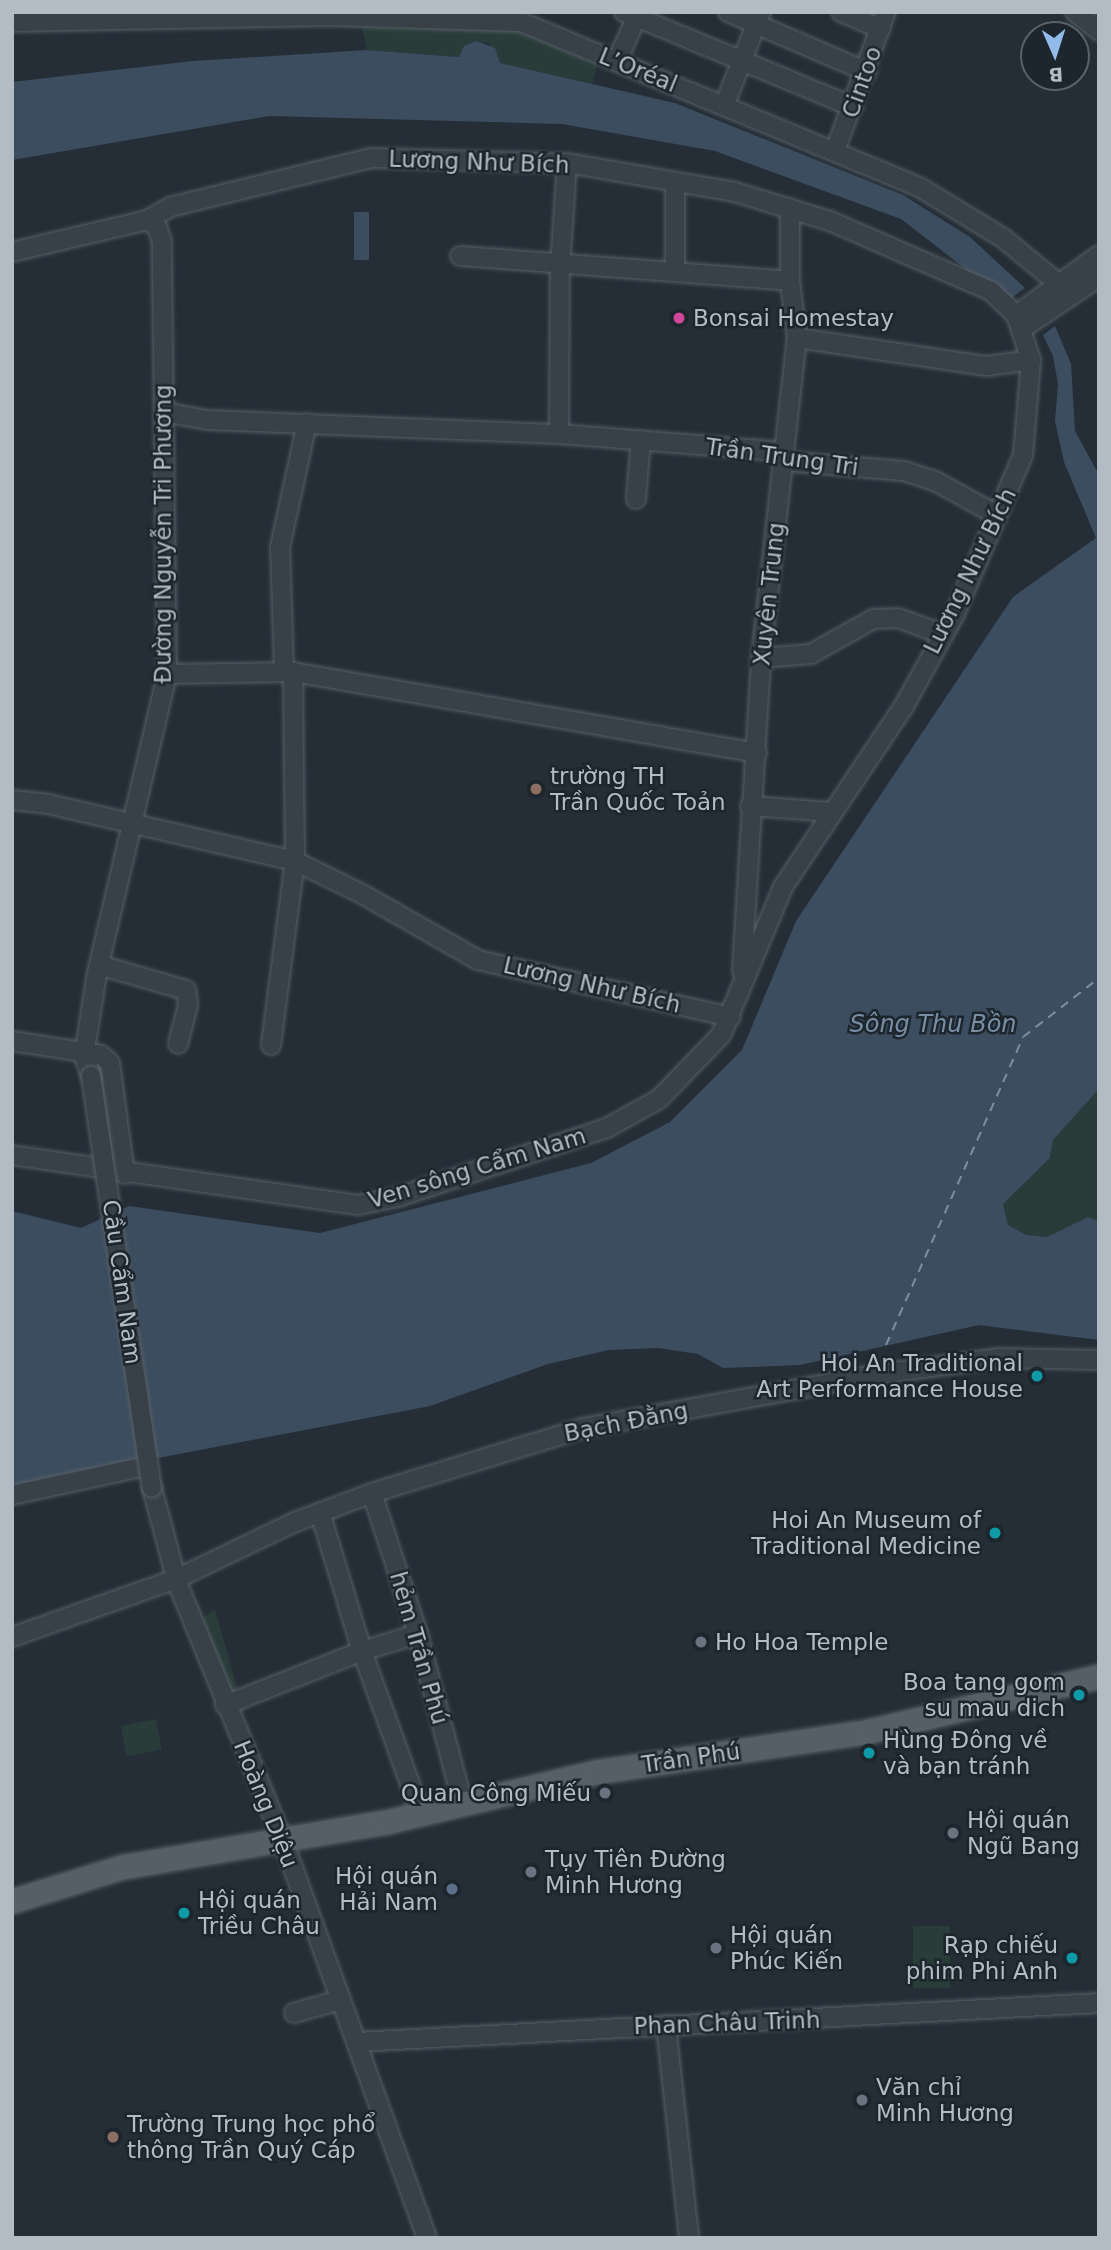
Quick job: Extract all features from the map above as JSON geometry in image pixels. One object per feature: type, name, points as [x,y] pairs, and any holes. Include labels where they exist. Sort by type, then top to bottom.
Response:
[{"type":"main road","name":"Trần Phú","points":[[12,1901],[122,1867],[421,1814],[596,1772],[882,1729],[1099,1676]]},
{"type":"street","points":[[728,12],[758,18],[867,72]]},
{"type":"street","points":[[841,12],[883,20]]},
{"type":"street","points":[[1075,12],[1099,31]]},
{"type":"street","name":"L’Oréal","points":[[12,22],[174,14],[523,17],[617,61],[921,188],[1003,238],[1060,285]]},
{"type":"street","points":[[617,61],[634,14],[853,107]]},
{"type":"street","points":[[724,106],[758,18]]},
{"type":"street","name":"Cintoo","points":[[835,151],[867,72],[883,20]]},
{"type":"street","name":"Lương Như Bích","points":[[12,253],[147,220],[170,207],[371,158],[567,163],[735,192],[830,221],[991,291],[1019,321],[1031,360],[1023,456],[1011,491],[995,514],[956,614],[942,634],[904,706],[783,887],[741,981],[731,1017],[478,960],[364,895],[295,861],[129,826],[48,804],[12,800]]},
{"type":"street","points":[[559,434],[560,267],[567,163]]},
{"type":"street","points":[[675,183],[675,271]]},
{"type":"street","name":"Xuyên Trung","points":[[741,981],[761,657],[797,338],[790,281],[790,208]]},
{"type":"street","name":"Đường Nguyễn Tri Phương","points":[[84,1056],[99,965],[129,826],[167,674],[162,242],[157,227],[147,220]]},
{"type":"street","points":[[1019,321],[1099,255]]},
{"type":"street","points":[[460,256],[560,267],[675,271],[790,281]]},
{"type":"street","points":[[1019,321],[1099,276]]},
{"type":"street","points":[[797,338],[987,366],[1031,360]]},
{"type":"street","name":"Trần Trung Tri","points":[[164,412],[207,420],[559,434],[773,451],[783,461],[904,471],[937,482],[995,514]]},
{"type":"street","points":[[271,1045],[295,861],[280,547],[307,423]]},
{"type":"street","points":[[636,499],[640,440]]},
{"type":"street","points":[[761,657],[811,654],[873,620],[898,618],[942,634]]},
{"type":"street","points":[[167,674],[288,672],[757,753]]},
{"type":"street","points":[[750,806],[832,812]]},
{"type":"street","points":[[99,965],[186,990],[188,1005],[178,1044]]},
{"type":"street","name":"Ven sông Cẩm Nam","points":[[12,1155],[125,1174],[358,1205],[378,1202],[636,1116],[659,1099],[721,1035],[731,1017]]},
{"type":"street","points":[[12,1041],[84,1056],[101,1055],[110,1063],[125,1174]]},
{"type":"street","name":"Cầu Cẩm Nam","points":[[84,1056],[91,1076],[152,1488]]},
{"type":"street","name":"Bạch Đằng","points":[[12,1637],[176,1579],[320,1512],[530,1442],[626,1419],[998,1358],[1099,1360]]},
{"type":"street","points":[[12,1495],[137,1468]]},
{"type":"street","name":"Hoàng Diệu","points":[[152,1488],[176,1579],[225,1705],[284,1840],[427,2238]]},
{"type":"street","name":"hẻm Trần Phú","points":[[372,1493],[418,1634],[463,1804]]},
{"type":"street","points":[[320,1512],[362,1651],[421,1814]]},
{"type":"street","points":[[225,1705],[362,1651],[418,1634]]},
{"type":"street","points":[[294,2013],[340,2000]]},
{"type":"street","name":"Phan Châu Trinh","points":[[356,2042],[1099,2003]]},
{"type":"street","points":[[666,2025],[689,2238]]},
{"type":"shaded area","points":[[362,27],[524,29],[599,60],[592,84],[500,63],[489,43],[477,41],[459,57],[367,50]]},
{"type":"shaded area","points":[[1099,1089],[1099,1221],[1088,1217],[1047,1237],[1025,1235],[1008,1225],[1003,1204],[1050,1158],[1053,1140]]},
{"type":"shaded area","points":[[215,1609],[242,1704],[233,1707],[199,1620]]},
{"type":"shaded area","points":[[156,1719],[162,1749],[127,1756],[121,1726]]},
{"type":"shaded area","points":[[913,1926],[950,1926],[950,1988],[913,1988]]},
{"type":"water","points":[[477,41],[495,48],[500,63],[675,103],[903,195],[970,237],[1025,288],[1007,301],[901,219],[715,151],[562,124],[269,116],[12,160],[12,82],[193,61],[367,50],[459,57],[464,46]]},
{"type":"water","points":[[354,212],[369,212],[369,260],[354,260]]},
{"type":"water","name":"Sông Thu Bồn","points":[[1055,326],[1071,364],[1075,431],[1099,475],[1099,1089],[1053,1140],[1050,1158],[1003,1204],[1008,1225],[1026,1235],[1047,1237],[1088,1217],[1099,1221],[1099,1340],[979,1325],[800,1365],[723,1368],[698,1354],[658,1348],[609,1350],[548,1364],[430,1406],[12,1486],[12,1211],[81,1228],[129,1206],[320,1233],[591,1163],[670,1122],[742,1050],[796,921],[1013,597],[1096,538],[1064,462],[1055,421],[1058,384],[1053,356],[1043,335]]},
{"type":"ferry route","points":[[886,1345],[1023,1037],[1099,978]]},
{"type":"place","name":"Bonsai Homestay","points":[[679,318]]},
{"type":"place","name":"trường TH Trần Quốc Toản","points":[[536,789]]},
{"type":"place","name":"Hoi An Traditional Art Performance House","points":[[1037,1376]]},
{"type":"place","name":"Hoi An Museum of Traditional Medicine","points":[[995,1533]]},
{"type":"place","name":"Ho Hoa Temple","points":[[701,1642]]},
{"type":"place","name":"Boa tang gom su mau dich","points":[[1079,1695]]},
{"type":"place","name":"Hùng Đông về và bạn tránh","points":[[869,1753]]},
{"type":"place","name":"Quan Công Miếu","points":[[605,1793]]},
{"type":"place","name":"Hội quán Ngũ Bang","points":[[953,1833]]},
{"type":"place","name":"Tụy Tiên Đường Minh Hương","points":[[531,1872]]},
{"type":"place","name":"Hội quán Hải Nam","points":[[452,1889]]},
{"type":"place","name":"Hội quán Triều Châu","points":[[184,1913]]},
{"type":"place","name":"Hội quán Phúc Kiến","points":[[716,1948]]},
{"type":"place","name":"Rạp chiếu phim Phi Anh","points":[[1072,1958]]},
{"type":"place","name":"Văn chỉ Minh Hương","points":[[862,2100]]},
{"type":"place","name":"Trường Trung học phổ thông Trần Quý Cáp","points":[[113,2137]]}]
